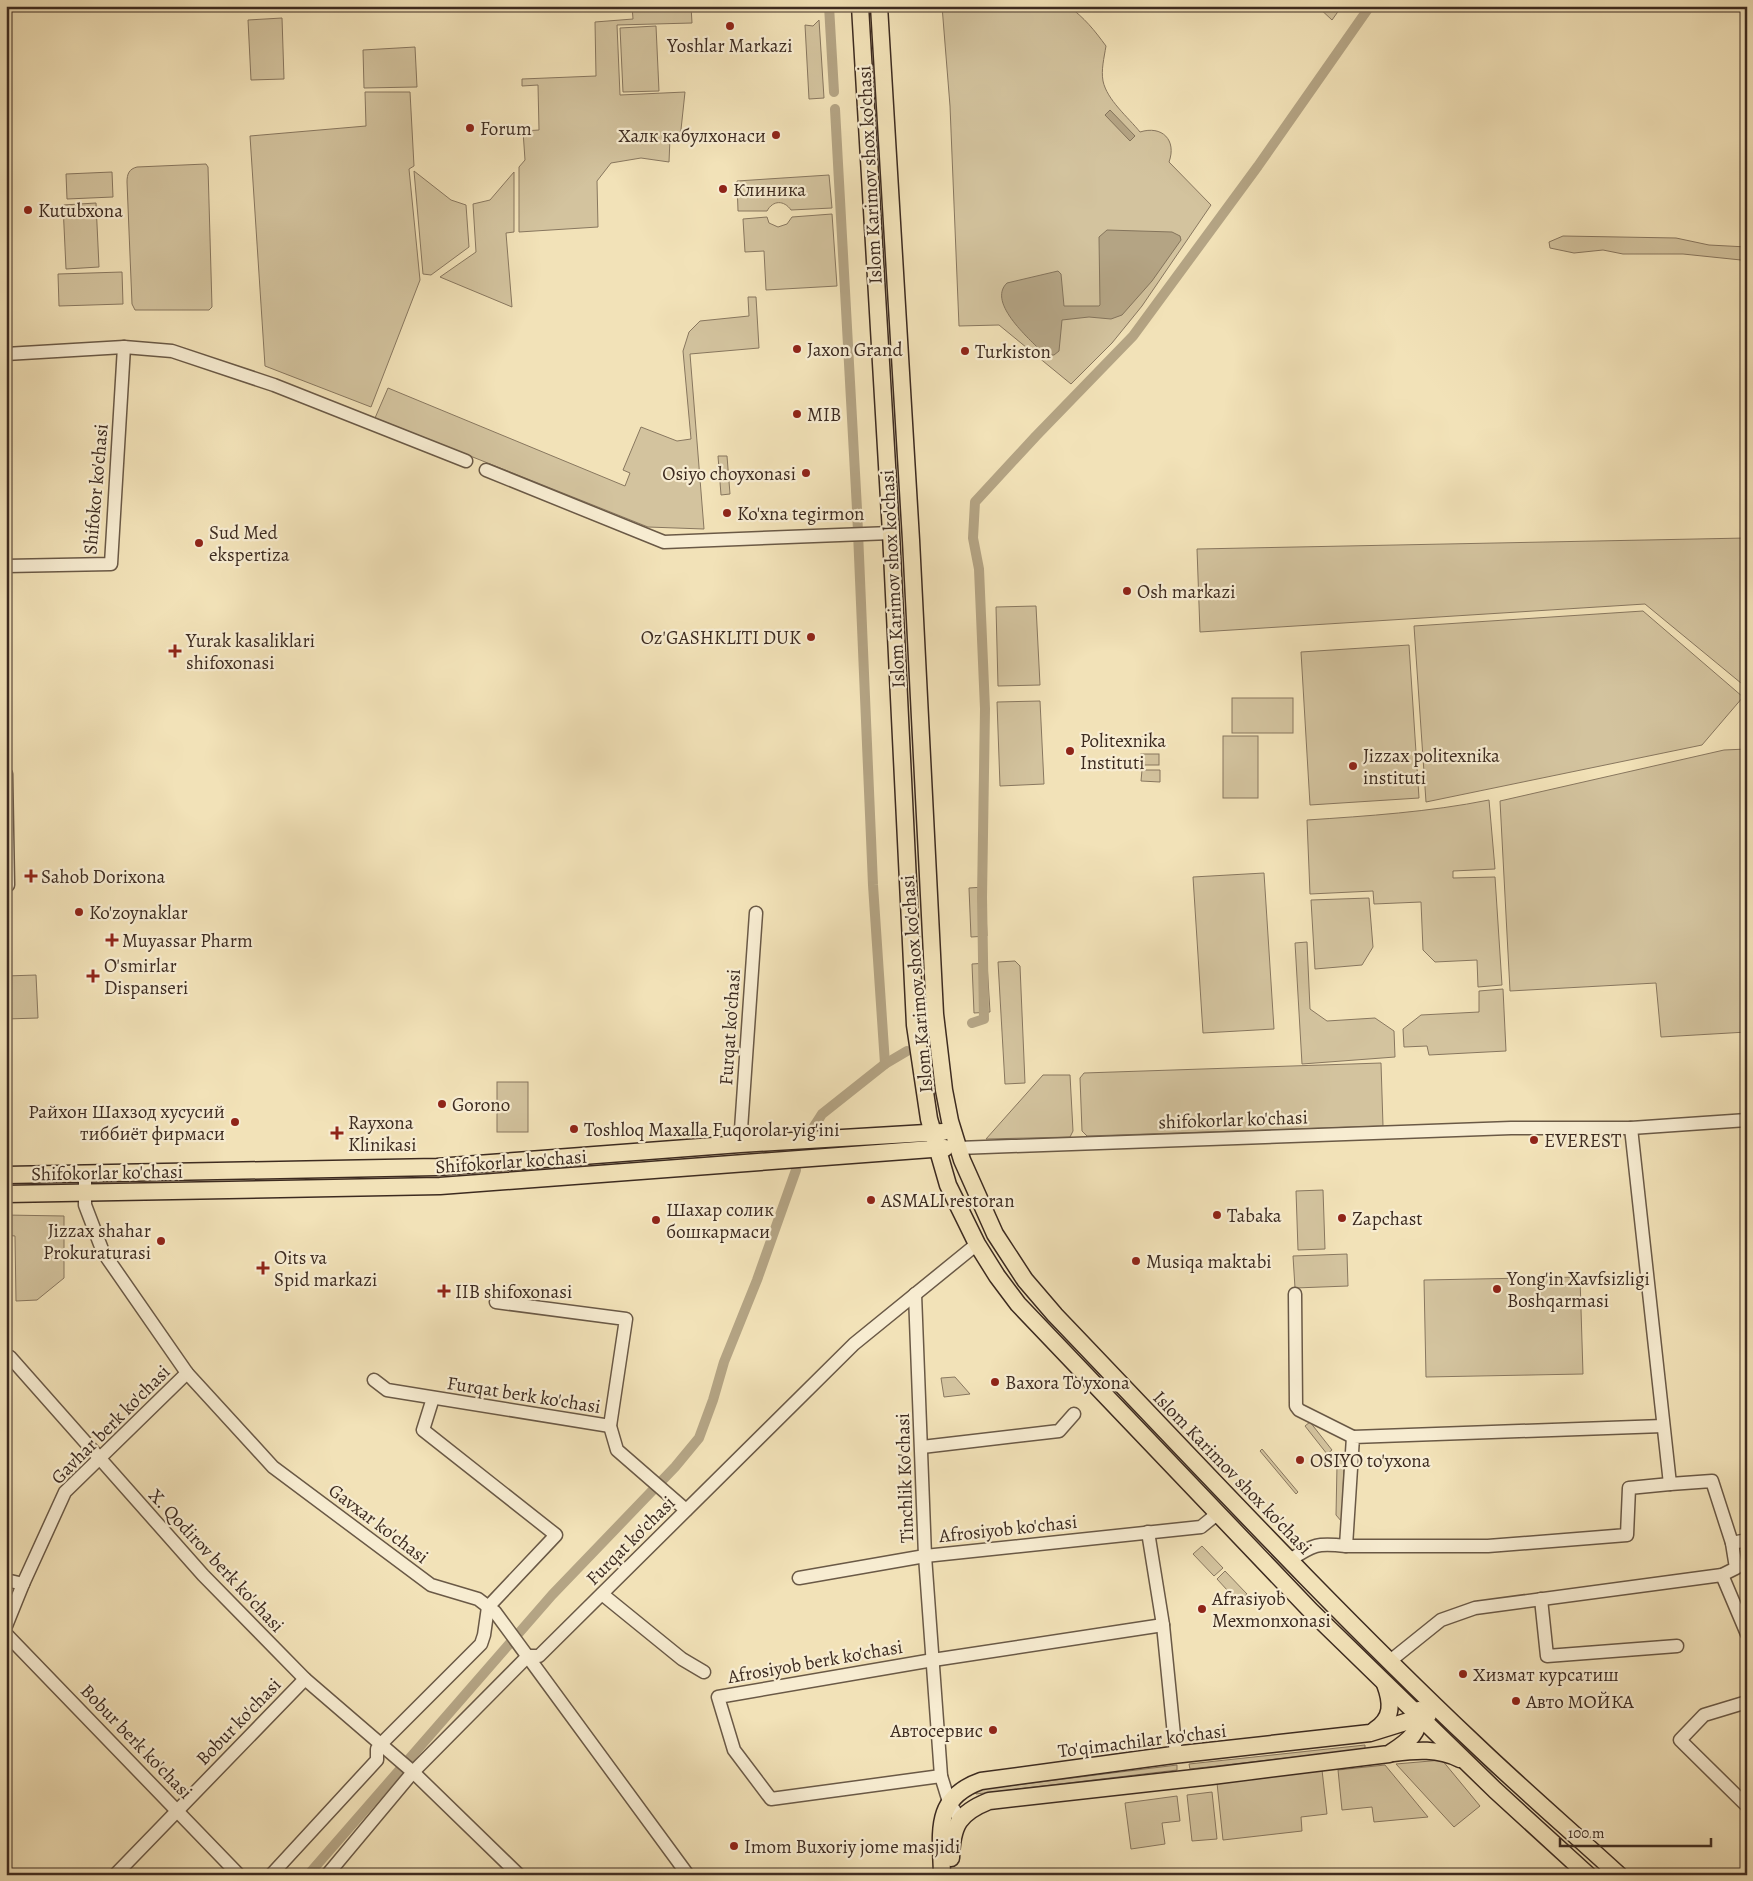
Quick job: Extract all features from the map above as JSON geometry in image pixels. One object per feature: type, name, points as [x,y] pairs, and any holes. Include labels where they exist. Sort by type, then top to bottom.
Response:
[{"type":"main road","name":"Islom Karimov shox ko'chasi","points":[[860,6],[890,532],[913,1000],[924,1093],[934,1140],[948,1185],[977,1244],[997,1276],[1018,1304],[1311,1611],[1384,1684],[1588,1875]]},
{"type":"main road","name":"Islom Karimov shox ko'chasi","points":[[879,6],[911,531],[935,1014],[944,1090],[952,1131],[958,1148],[994,1234],[1025,1280],[1055,1315],[1290,1560],[1412,1683],[1619,1875]]},
{"type":"main road","name":"Shifokorlar ko'chasi","points":[[6,1194],[440,1186],[616,1174],[934,1140],[952,1131]]},
{"type":"main road","name":"Shifokorlar ko'chasi","points":[[6,1175],[84,1172],[437,1167],[740,1144],[934,1140],[958,1148]]},
{"type":"main road","points":[[1389,1754],[1414,1736],[1420,1718],[1417,1697],[1412,1683]]},
{"type":"main road","points":[[1370,1733],[1382,1726],[1391,1709],[1384,1684]]},
{"type":"main road","name":"To'qimachilar ko'chasi","points":[[949,1802],[966,1786],[981,1781],[1174,1755],[1370,1733],[1427,1716],[1438,1716],[1453,1723]]},
{"type":"main road","points":[[952,1875],[952,1842],[955,1826],[960,1819],[976,1807],[989,1801],[1412,1751],[1436,1751],[1466,1762]]},
{"type":"main road","points":[[1174,1755],[1179,1757],[1184,1769],[1182,1776],[1176,1780]]},
{"type":"main road","points":[[942,1875],[942,1822],[949,1802]]},
{"type":"street","points":[[6,354],[124,347],[172,351],[274,385],[466,461]]},
{"type":"street","name":"Shifokor ko'chasi","points":[[6,566],[112,564],[124,347]]},
{"type":"street","points":[[486,470],[664,542],[890,532]]},
{"type":"street","points":[[6,774],[8,885]]},
{"type":"street","name":"Furqat ko'chasi","points":[[740,1144],[756,913]]},
{"type":"street","name":"shifokorlar ko'chasi","points":[[958,1148],[1511,1128],[1631,1128],[1747,1120]]},
{"type":"street","points":[[1631,1128],[1670,1484]]},
{"type":"street","name":"Gavxar ko'chasi","points":[[84,1172],[85,1205],[103,1252],[187,1373],[273,1467],[431,1585],[478,1599],[502,1621],[688,1875]]},
{"type":"street","name":"Furqat ko'chasi","points":[[327,1875],[413,1772],[528,1656],[540,1656],[854,1344],[977,1244]]},
{"type":"street","name":"Tinchlik Ko'chasi","points":[[915,1294],[925,1556],[933,1660]]},
{"type":"street","points":[[1295,1294],[1296,1406],[1299,1410],[1353,1437],[1663,1426]]},
{"type":"street","name":"Furqat berk ko'chasi","points":[[374,1380],[387,1390],[610,1426],[626,1319],[496,1302]]},
{"type":"street","name":"X. Qodirov berk ko'chasi","points":[[10,1357],[203,1575],[305,1679],[413,1772],[519,1875]]},
{"type":"street","name":"Gavhar berk ko'chasi","points":[[23,1584],[65,1492],[187,1373]]},
{"type":"street","name":"Furqat berk ko'chasi","points":[[432,1398],[423,1430],[556,1535],[488,1607]]},
{"type":"street","points":[[922,1447],[1059,1431],[1074,1414]]},
{"type":"street","points":[[610,1426],[617,1450],[686,1510]]},
{"type":"street","points":[[1346,1546],[1353,1437]]},
{"type":"street","points":[[1290,1560],[1312,1546],[1323,1544],[1346,1546],[1488,1546],[1628,1535],[1629,1488],[1712,1481],[1732,1543],[1736,1568],[1722,1575],[1475,1608],[1440,1620],[1390,1661]]},
{"type":"street","name":"Afrosiyob ko'chasi","points":[[799,1578],[925,1556],[1201,1527],[1217,1514]]},
{"type":"street","points":[[1148,1532],[1163,1625],[1174,1755]]},
{"type":"street","points":[[1732,1543],[1747,1540]]},
{"type":"street","points":[[1722,1575],[1747,1634]]},
{"type":"street","points":[[6,1580],[23,1584],[6,1626]]},
{"type":"street","points":[[602,1594],[682,1659],[704,1672]]},
{"type":"street","points":[[1542,1599],[1547,1656],[1677,1646]]},
{"type":"street","points":[[271,1875],[377,1760],[377,1749],[381,1744],[481,1644],[488,1607]]},
{"type":"street","name":"Afrosiyob berk ko'chasi","points":[[941,1776],[771,1799],[734,1750],[718,1697],[933,1660],[1163,1625]]},
{"type":"street","name":"Bobur berk ko'chasi","points":[[6,1634],[239,1875]]},
{"type":"street","points":[[933,1660],[941,1776],[949,1802],[960,1819]]},
{"type":"street","name":"Bobur ko'chasi","points":[[115,1875],[305,1679]]},
{"type":"street","points":[[1747,1702],[1704,1715],[1680,1740],[1747,1806]]},
{"type":"shaded area","points":[[632,6],[691,6],[692,23],[617,25],[620,95],[685,92],[680,139],[670,138],[669,162],[641,158],[611,163],[597,181],[598,227],[519,232],[519,167],[525,160],[523,131],[539,130],[538,85],[522,86],[522,79],[596,76],[595,22],[633,19]]},
{"type":"shaded area","points":[[942,6],[1068,6],[1074,10],[1089,24],[1106,46],[1102,77],[1105,88],[1113,102],[1140,132],[1155,131],[1166,136],[1171,147],[1169,162],[1211,205],[1142,306],[1112,343],[1071,384],[999,325],[959,326],[950,106]]},
{"type":"shaded area","points":[[1317,6],[1342,6],[1332,20]]},
{"type":"shaded area","points":[[282,18],[284,79],[251,80],[248,20]]},
{"type":"shaded area","points":[[819,20],[824,98],[809,99],[805,25],[813,26]]},
{"type":"shaded area","points":[[656,26],[659,91],[623,92],[620,28]]},
{"type":"shaded area","points":[[415,47],[417,87],[364,88],[363,50]]},
{"type":"shaded area","points":[[365,92],[410,92],[414,166],[409,169],[420,280],[371,407],[265,366],[250,136],[366,126]]},
{"type":"shaded area","points":[[1110,110],[1135,136],[1130,141],[1105,115]]},
{"type":"shaded area","points":[[206,164],[208,167],[212,307],[209,310],[135,310],[132,304],[127,182],[129,172],[137,167]]},
{"type":"shaded area","points":[[414,171],[451,200],[466,205],[469,247],[431,275],[423,274]]},
{"type":"shaded area","points":[[112,172],[113,197],[67,199],[66,174]]},
{"type":"shaded area","points":[[514,172],[514,232],[506,233],[512,307],[440,277],[476,252],[473,204],[490,200]]},
{"type":"shaded area","points":[[829,175],[832,208],[791,210],[785,204],[775,203],[767,211],[738,211],[737,181]]},
{"type":"shaded area","points":[[96,203],[99,267],[66,269],[63,205]]},
{"type":"shaded area","points":[[832,214],[837,286],[766,290],[764,251],[745,252],[743,219],[767,217],[769,223],[778,227],[787,224],[792,217]]},
{"type":"shaded area","points":[[1107,230],[1172,232],[1180,236],[1181,240],[1152,281],[1122,315],[1111,319],[1089,317],[1062,320],[1059,351],[1054,355],[1045,355],[1006,311],[1002,301],[1002,291],[1007,283],[1058,271],[1061,274],[1064,306],[1099,306],[1099,237]]},
{"type":"shaded area","points":[[1563,236],[1676,238],[1709,245],[1747,247],[1747,259],[1683,254],[1623,254],[1603,250],[1574,253],[1550,248],[1549,242]]},
{"type":"shaded area","points":[[122,272],[123,304],[59,306],[58,274]]},
{"type":"shaded area","points":[[748,297],[756,297],[759,348],[690,354],[704,529],[648,527],[375,418],[388,388],[625,486],[630,473],[623,470],[641,427],[677,441],[691,439],[683,351],[689,332],[700,321],[749,316]]},
{"type":"shaded area","points":[[718,456],[727,456],[730,494],[721,495]]},
{"type":"shaded area","points":[[1746,538],[1747,688],[1645,604],[1200,632],[1197,549]]},
{"type":"shaded area","points":[[1036,606],[1040,685],[998,686],[996,607]]},
{"type":"shaded area","points":[[1643,611],[1743,697],[1702,745],[1426,802],[1414,626]]},
{"type":"shaded area","points":[[1409,645],[1419,798],[1310,805],[1301,652]]},
{"type":"shaded area","points":[[1232,698],[1293,698],[1293,733],[1232,733]]},
{"type":"shaded area","points":[[1040,701],[1044,784],[1000,786],[997,702]]},
{"type":"shaded area","points":[[1223,736],[1258,736],[1258,798],[1223,798]]},
{"type":"shaded area","points":[[1140,737],[1159,737],[1159,748],[1140,748]]},
{"type":"shaded area","points":[[1747,749],[1747,1032],[1661,1037],[1656,983],[1510,991],[1500,801],[1724,750]]},
{"type":"shaded area","points":[[1141,754],[1159,754],[1159,765],[1141,765]]},
{"type":"shaded area","points":[[1142,770],[1160,770],[1160,782],[1141,781]]},
{"type":"shaded area","points":[[1489,800],[1495,869],[1453,871],[1453,878],[1495,877],[1502,985],[1478,987],[1477,960],[1435,962],[1423,950],[1421,902],[1374,904],[1373,891],[1310,894],[1307,820],[1421,811]]},
{"type":"shaded area","points":[[1264,873],[1274,1029],[1203,1033],[1193,877]]},
{"type":"shaded area","points":[[985,887],[987,936],[971,937],[969,888]]},
{"type":"shaded area","points":[[1369,898],[1373,947],[1362,965],[1315,969],[1311,900]]},
{"type":"shaded area","points":[[1307,942],[1310,1009],[1327,1021],[1375,1018],[1394,1031],[1395,1057],[1302,1064],[1295,943]]},
{"type":"shaded area","points":[[1015,961],[1020,966],[1025,1083],[1005,1084],[998,962]]},
{"type":"shaded area","points":[[987,963],[990,1012],[974,1013],[972,964]]},
{"type":"shaded area","points":[[36,975],[38,1018],[6,1019],[6,976]]},
{"type":"shaded area","points":[[1503,989],[1506,1051],[1429,1055],[1427,1046],[1404,1047],[1403,1029],[1421,1015],[1479,1012],[1479,991]]},
{"type":"shaded area","points":[[1381,1063],[1383,1126],[1087,1136],[1082,1131],[1080,1078],[1084,1073]]},
{"type":"shaded area","points":[[1043,1075],[1070,1075],[1073,1131],[1070,1137],[986,1139]]},
{"type":"shaded area","points":[[497,1082],[528,1082],[528,1132],[497,1132]]},
{"type":"shaded area","points":[[1323,1190],[1325,1249],[1298,1250],[1296,1191]]},
{"type":"shaded area","points":[[6,1215],[64,1216],[64,1278],[37,1300],[16,1301],[15,1236],[6,1235]]},
{"type":"shaded area","points":[[1347,1254],[1348,1286],[1295,1288],[1293,1256]]},
{"type":"shaded area","points":[[1580,1277],[1583,1374],[1426,1377],[1424,1280]]},
{"type":"shaded area","points":[[955,1377],[970,1394],[944,1397],[941,1378]]},
{"type":"shaded area","points":[[1310,1422],[1332,1450],[1327,1454],[1305,1426]]},
{"type":"shaded area","points":[[1262,1449],[1298,1492],[1296,1494],[1260,1451]]},
{"type":"shaded area","points":[[1334,1453],[1344,1464],[1342,1522],[1336,1515],[1337,1465],[1330,1457]]},
{"type":"shaded area","points":[[1202,1546],[1223,1568],[1214,1576],[1193,1554]]},
{"type":"shaded area","points":[[1225,1571],[1247,1594],[1238,1602],[1217,1579]]},
{"type":"shaded area","points":[[1365,1745],[1365,1749],[1190,1769],[1189,1764]]},
{"type":"shaded area","points":[[1442,1760],[1480,1806],[1454,1827],[1396,1764]]},
{"type":"shaded area","points":[[1177,1765],[1177,1770],[976,1794],[975,1790]]},
{"type":"shaded area","points":[[1385,1765],[1428,1817],[1374,1822],[1372,1807],[1342,1810],[1338,1770]]},
{"type":"shaded area","points":[[1322,1770],[1327,1814],[1301,1817],[1302,1831],[1223,1840],[1217,1783]]},
{"type":"shaded area","points":[[1212,1792],[1217,1839],[1192,1841],[1187,1795]]},
{"type":"shaded area","points":[[1177,1796],[1180,1821],[1162,1823],[1165,1844],[1131,1849],[1125,1803]]},
{"type":"waterway","points":[[829,6],[834,92]]},
{"type":"waterway","points":[[972,1023],[984,1019],[982,897],[985,709],[979,569],[973,538],[975,502],[1133,336],[1258,166],[1370,6]]},
{"type":"waterway","points":[[835,109],[857,509],[873,885],[885,1064]]},
{"type":"waterway","points":[[813,1128],[822,1114],[885,1064],[907,1051]]},
{"type":"waterway","points":[[308,1875],[552,1595],[675,1467],[699,1438],[724,1362],[757,1280],[796,1170]]},
{"type":"place","name":"Yoshlar Markazi","points":[[730,26]]},
{"type":"place","name":"Forum","points":[[470,128]]},
{"type":"place","name":"Халк кабулхонаси","points":[[776,135]]},
{"type":"place","name":"Клиника","points":[[723,189]]},
{"type":"place","name":"Kutubxona","points":[[28,210]]},
{"type":"place","name":"Jaxon Grand","points":[[797,349]]},
{"type":"place","name":"Turkiston","points":[[965,351]]},
{"type":"place","name":"MIB","points":[[797,414]]},
{"type":"place","name":"Osiyo choyxonasi","points":[[806,473]]},
{"type":"place","name":"Ko'xna tegirmon","points":[[727,513]]},
{"type":"place","name":"Sud Med ekspertiza","points":[[199,543]]},
{"type":"place","name":"Osh markazi","points":[[1127,591]]},
{"type":"place","name":"Oz'GASHKLITI DUK","points":[[811,637]]},
{"type":"place","name":"Yurak kasaliklari shifoxonasi","points":[[175,651]]},
{"type":"place","name":"Politexnika Instituti","points":[[1070,751]]},
{"type":"place","name":"Jizzax politexnika instituti","points":[[1353,766]]},
{"type":"place","name":"Sahob Dorixona","points":[[31,876]]},
{"type":"place","name":"Ko'zoynaklar","points":[[79,912]]},
{"type":"place","name":"Muyassar Pharm","points":[[112,940]]},
{"type":"place","name":"O'smirlar Dispanseri","points":[[93,976]]},
{"type":"place","name":"Gorono","points":[[442,1104]]},
{"type":"place","name":"Райхон Шахзод хусусий тиббиёт фирмаси","points":[[235,1122]]},
{"type":"place","name":"Toshloq Maxalla Fuqorolar yig'ini","points":[[574,1129]]},
{"type":"place","name":"Rayxona Klinikasi","points":[[337,1133]]},
{"type":"place","name":"EVEREST","points":[[1534,1140]]},
{"type":"place","name":"ASMALI restoran","points":[[871,1200]]},
{"type":"place","name":"Tabaka","points":[[1217,1215]]},
{"type":"place","name":"Zapchast","points":[[1342,1218]]},
{"type":"place","name":"Шахар солик бошкармаси","points":[[656,1220]]},
{"type":"place","name":"Jizzax shahar Prokuraturasi","points":[[161,1241]]},
{"type":"place","name":"Musiqa maktabi","points":[[1136,1261]]},
{"type":"place","name":"Oits va Spid markazi","points":[[263,1268]]},
{"type":"place","name":"Yong'in Xavfsizligi Boshqarmasi","points":[[1497,1289]]},
{"type":"place","name":"IIB shifoxonasi","points":[[444,1291]]},
{"type":"place","name":"Baxora To'yxona","points":[[995,1382]]},
{"type":"place","name":"OSIYO to'yxona","points":[[1300,1460]]},
{"type":"place","name":"Afrasiyob Mexmonxonasi","points":[[1202,1609]]},
{"type":"place","name":"Хизмат курсатиш","points":[[1463,1674]]},
{"type":"place","name":"Авто МОЙКА","points":[[1516,1701]]},
{"type":"place","name":"Автосервис","points":[[993,1730]]},
{"type":"place","name":"Imom Buxoriy jome masjidi","points":[[734,1846]]}]
